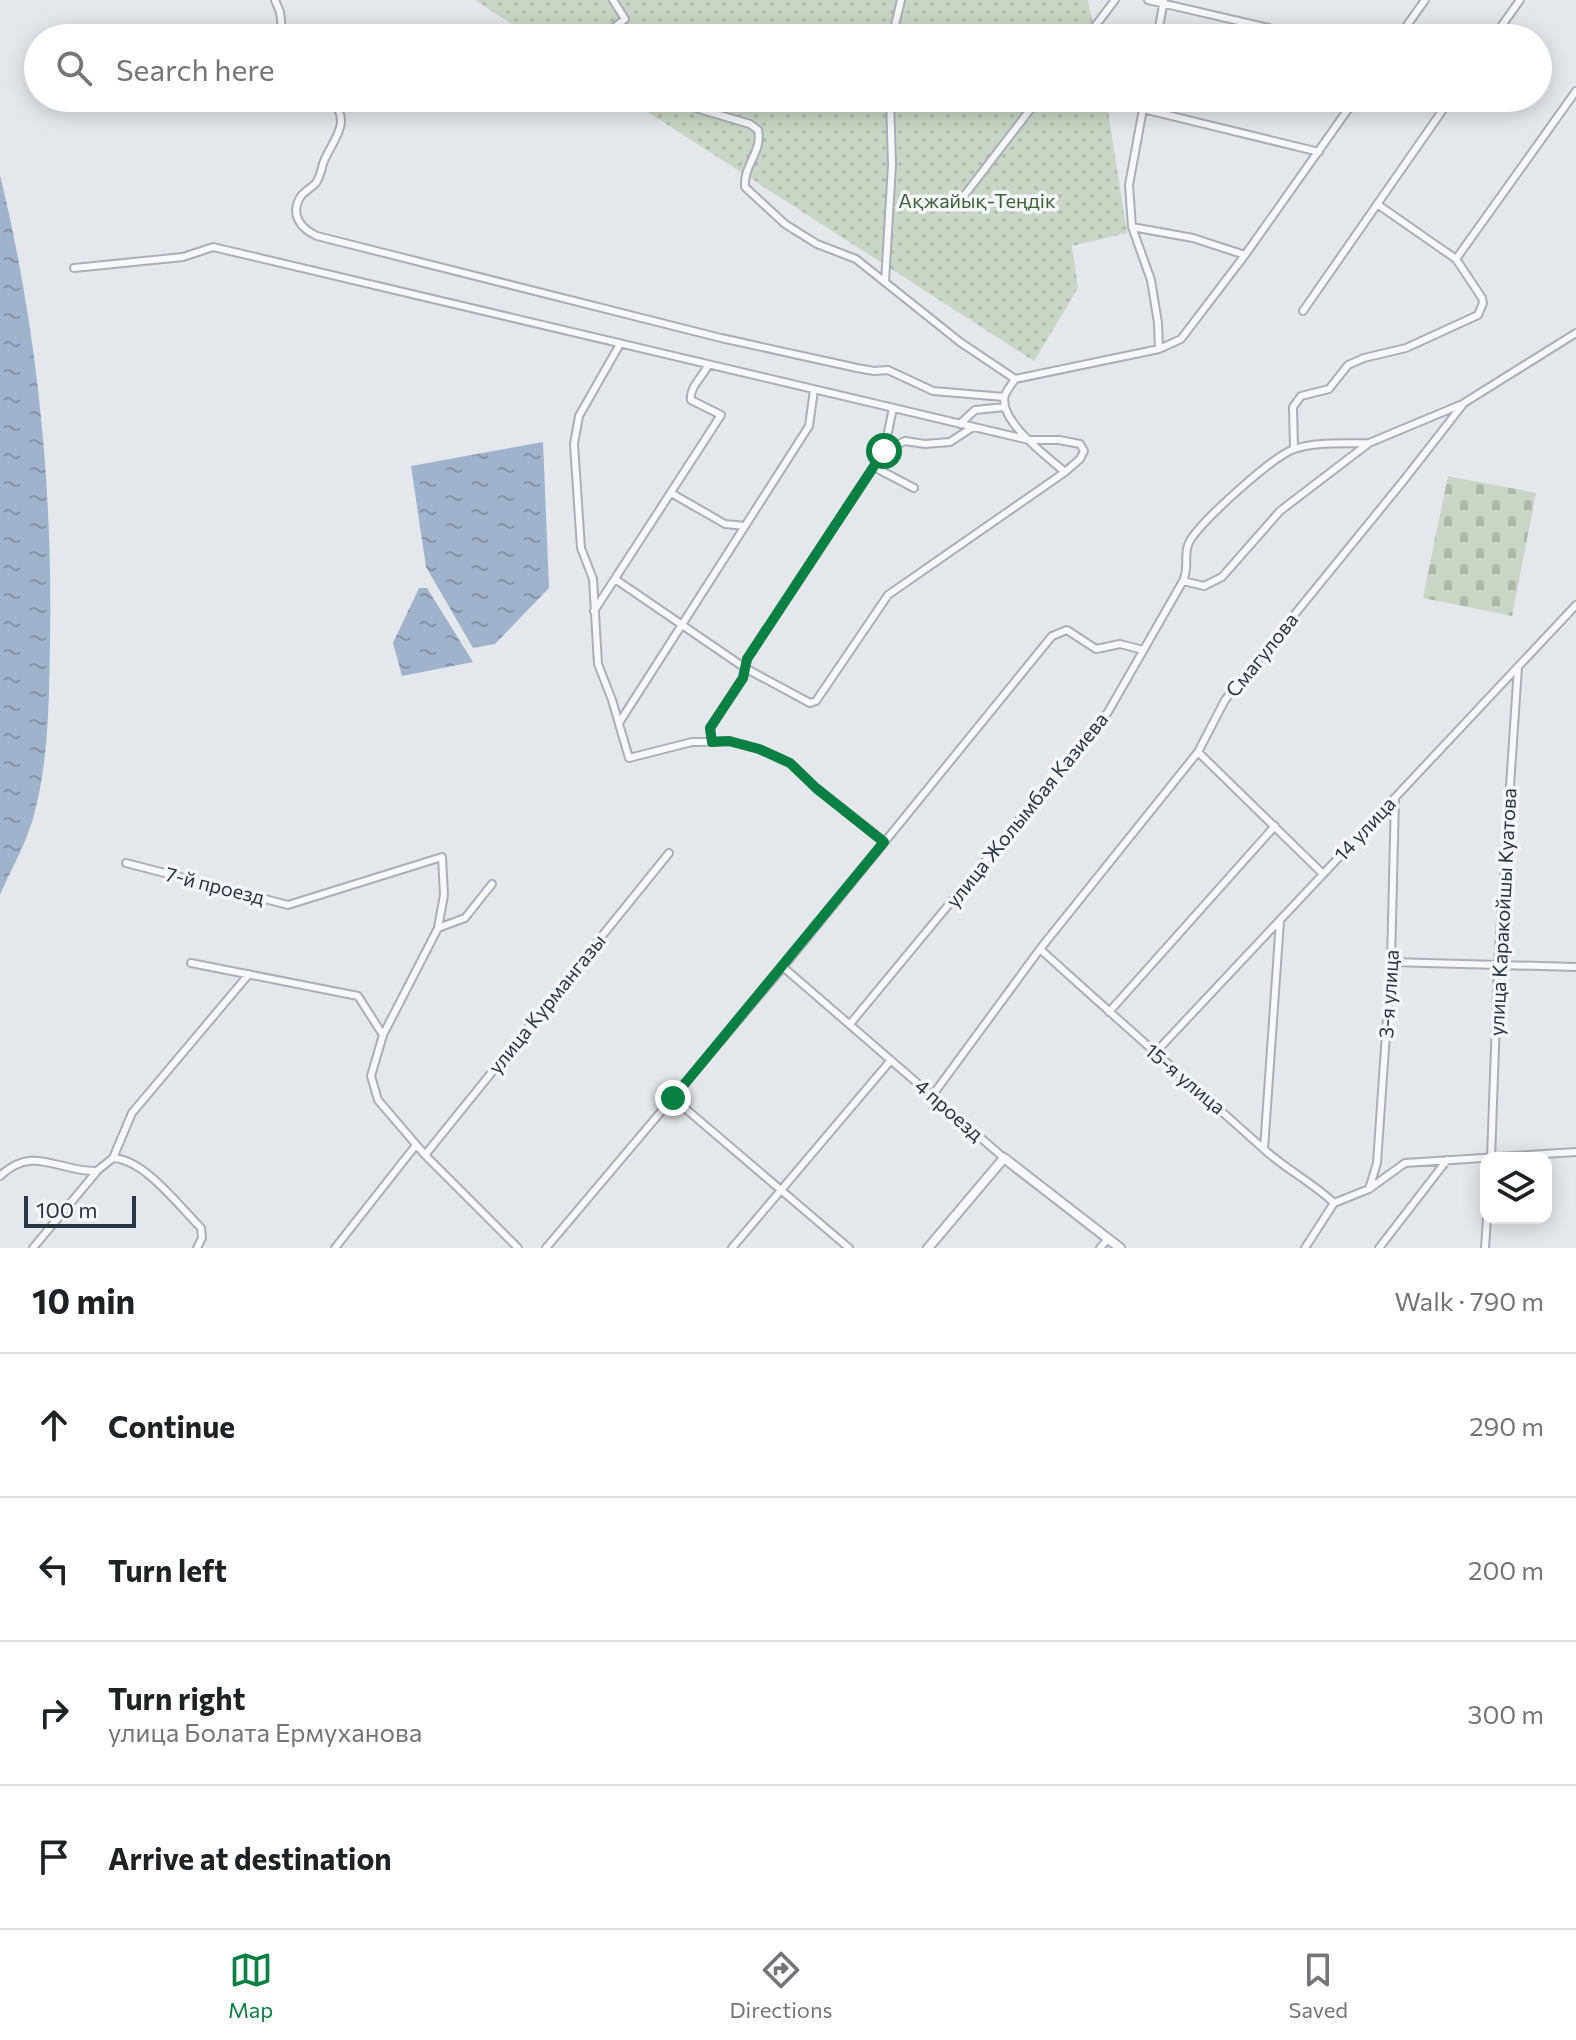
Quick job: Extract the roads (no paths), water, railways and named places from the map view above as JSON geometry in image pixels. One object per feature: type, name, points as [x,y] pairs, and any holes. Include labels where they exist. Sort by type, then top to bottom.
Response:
[{"type":"street","points":[[275,0],[281,24]]},
{"type":"street","points":[[613,0],[625,19],[619,24]]},
{"type":"street","points":[[895,24],[901,0]]},
{"type":"street","points":[[1097,24],[1115,0]]},
{"type":"street","points":[[1148,0],[1254,24]]},
{"type":"street","points":[[1408,24],[1425,0]]},
{"type":"street","points":[[1503,24],[1520,0]]},
{"type":"street","points":[[1160,24],[1164,2]]},
{"type":"street","points":[[1456,259],[1576,91]]},
{"type":"street","points":[[340,112],[337,138],[326,156],[317,182],[300,197],[296,207],[297,218],[304,230],[317,236],[721,338],[857,368],[888,370],[933,391],[1004,397]]},
{"type":"street","points":[[709,112],[750,124],[758,130],[761,141],[745,178],[745,187],[785,224],[817,244],[856,259],[960,342],[1015,379],[1159,349],[1181,339],[1346,112]]},
{"type":"street","points":[[885,282],[892,165],[890,112]]},
{"type":"street","points":[[957,205],[1028,112]]},
{"type":"street","points":[[1142,112],[1129,185],[1132,227],[1151,280],[1159,349]]},
{"type":"street","points":[[1155,112],[1319,152]]},
{"type":"street","points":[[1303,311],[1441,112]]},
{"type":"street","points":[[1294,449],[1293,407],[1301,396],[1329,389],[1348,365],[1406,348],[1478,315],[1483,303],[1456,259],[1377,204]]},
{"type":"street","points":[[1132,227],[1193,238],[1245,255]]},
{"type":"street","points":[[74,268],[183,257],[213,247],[1029,440],[1080,444],[1084,451],[1080,459],[1065,472],[888,595],[816,701],[810,703],[745,668],[615,579]]},
{"type":"street","name":"Смагулова","points":[[932,1096],[1040,949],[1198,752],[1225,700],[1464,403],[1576,333]]},
{"type":"street","points":[[620,344],[579,416],[574,444],[581,548],[593,579],[598,664],[629,758],[692,742],[729,741],[759,749],[790,763],[816,788],[884,842]]},
{"type":"street","points":[[594,611],[721,415],[691,400],[694,386],[702,379],[708,365]]},
{"type":"street","points":[[1015,379],[1004,397],[1005,407],[1016,426],[1065,472]]},
{"type":"street","points":[[619,723],[809,426],[814,390]]},
{"type":"street","name":"улица Жолымбая Казиева","points":[[1183,581],[1204,586],[1222,577],[1280,511],[1369,443],[1464,403]]},
{"type":"street","points":[[960,424],[975,410],[1005,407]]},
{"type":"street","points":[[712,742],[710,728],[743,678],[747,659],[884,451],[893,408]]},
{"type":"street","points":[[884,451],[905,441],[925,444],[950,442],[973,427]]},
{"type":"street","name":"улица Жолымбая Казиева","points":[[850,1024],[1108,712],[1183,581],[1186,550],[1191,539],[1234,494],[1279,456],[1294,449],[1369,443]]},
{"type":"street","points":[[874,467],[914,488]]},
{"type":"street","points":[[671,493],[725,524],[745,526]]},
{"type":"street","name":"14 улица","points":[[1154,1054],[1576,605]]},
{"type":"street","points":[[546,1248],[783,967],[1052,636],[1067,630],[1096,649],[1120,644],[1143,650]]},
{"type":"street","name":"улица Каракойшы Куатова","points":[[1491,1152],[1498,965],[1518,667]]},
{"type":"street","points":[[1198,752],[1323,874]]},
{"type":"street","name":"3-я улица","points":[[1369,1189],[1377,1163],[1391,962],[1395,798]]},
{"type":"street","points":[[1109,1012],[1275,826]]},
{"type":"street","name":"улица Курмангазы","points":[[425,1155],[669,853]]},
{"type":"street","name":"7-й проезд","points":[[126,863],[288,905],[442,857],[444,895],[438,928]]},
{"type":"street","points":[[492,884],[465,918],[438,928],[383,1035],[371,1076],[378,1100],[416,1145],[518,1248]]},
{"type":"street","points":[[1264,1149],[1280,920]]},
{"type":"street","name":"15-я улица","points":[[1040,949],[1154,1054],[1264,1149],[1319,1188],[1334,1203]]},
{"type":"street","points":[[1391,962],[1576,967]]},
{"type":"street","points":[[191,963],[358,996],[383,1035]]},
{"type":"street","name":"4 проезд","points":[[783,967],[1004,1158],[1120,1248]]},
{"type":"street","points":[[33,1248],[98,1170],[113,1158],[132,1113],[249,974]]},
{"type":"street","points":[[732,1248],[891,1060]]},
{"type":"street","points":[[673,1098],[849,1248]]},
{"type":"street","points":[[335,1248],[416,1145]]},
{"type":"street","points":[[1552,1153],[1576,1152]]},
{"type":"street","points":[[0,1176],[13,1164],[32,1158],[80,1171],[98,1170]]},
{"type":"street","points":[[113,1158],[124,1158],[139,1166],[201,1228],[202,1238],[197,1248]]},
{"type":"street","points":[[928,1248],[1004,1158]]},
{"type":"street","points":[[1305,1248],[1334,1203],[1369,1189],[1405,1163],[1480,1158]]},
{"type":"street","points":[[1379,1248],[1447,1160]]},
{"type":"street","points":[[1485,1248],[1487,1224]]},
{"type":"street","points":[[1100,1248],[1108,1239]]},
{"type":"water","points":[[0,175],[24,290],[40,407],[49,525],[50,643],[49,706],[40,790],[24,843],[0,895]]},
{"type":"water","points":[[543,442],[549,588],[495,644],[473,648],[426,567],[411,466]]},
{"type":"water","points":[[419,588],[427,588],[473,662],[402,676],[393,643]]},
{"type":"park label","name":"Ақжайық-Теңдік","points":[[977,201]]}]
